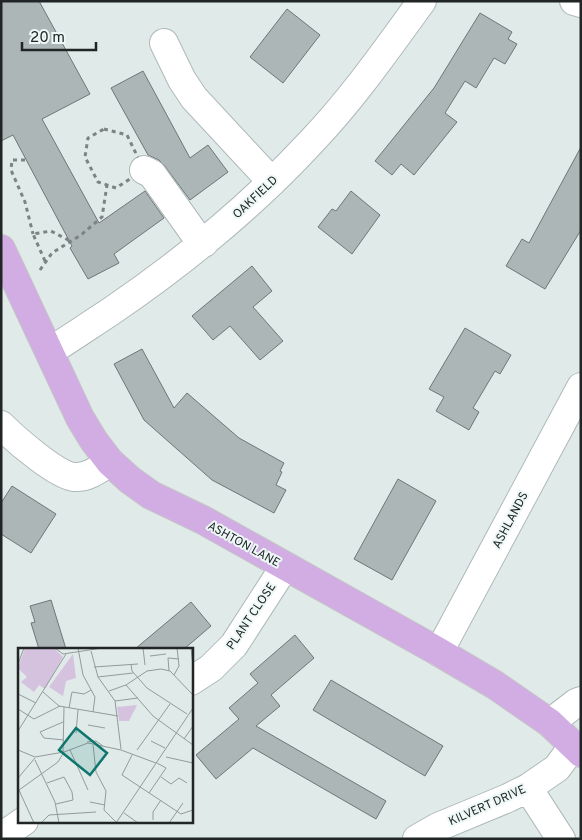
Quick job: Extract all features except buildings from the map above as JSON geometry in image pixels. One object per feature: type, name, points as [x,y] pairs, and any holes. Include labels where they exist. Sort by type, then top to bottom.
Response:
[{"type":"main road","name":"ASHTON LANE","points":[[1,249],[80,418],[110,462],[130,480],[151,495],[203,520],[495,685],[550,723],[578,749]]},
{"type":"street","name":"OAKFIELD","points":[[50,351],[158,278],[204,243],[272,182],[347,101],[422,1]]},
{"type":"street","points":[[574,1],[581,3]]},
{"type":"street","points":[[164,43],[182,80],[194,98],[272,182]]},
{"type":"street","points":[[144,170],[152,174],[204,243]]},
{"type":"street","name":"ASHLANDS","points":[[439,652],[581,387]]},
{"type":"street","points":[[1,425],[37,456],[60,472],[73,477],[95,472],[110,462]]},
{"type":"street","name":"PLANT CLOSE","points":[[192,680],[211,668],[234,645],[285,566]]},
{"type":"street","points":[[550,723],[581,701]]},
{"type":"street","name":"KILVERT DRIVE","points":[[417,839],[438,827],[528,788],[557,768],[578,749]]},
{"type":"street","points":[[528,788],[562,839]]},
{"type":"street","points":[[1,837],[23,822]]},
{"type":"path","points":[[104,129],[127,135],[144,170],[116,188],[107,185],[98,182],[85,157],[88,138],[104,129]]},
{"type":"path","points":[[25,160],[12,160],[11,170],[25,202],[33,234],[46,262]]},
{"type":"path","points":[[38,273],[52,252],[81,235],[102,217],[107,185]]},
{"type":"path","points":[[33,234],[51,231],[70,241]]}]
